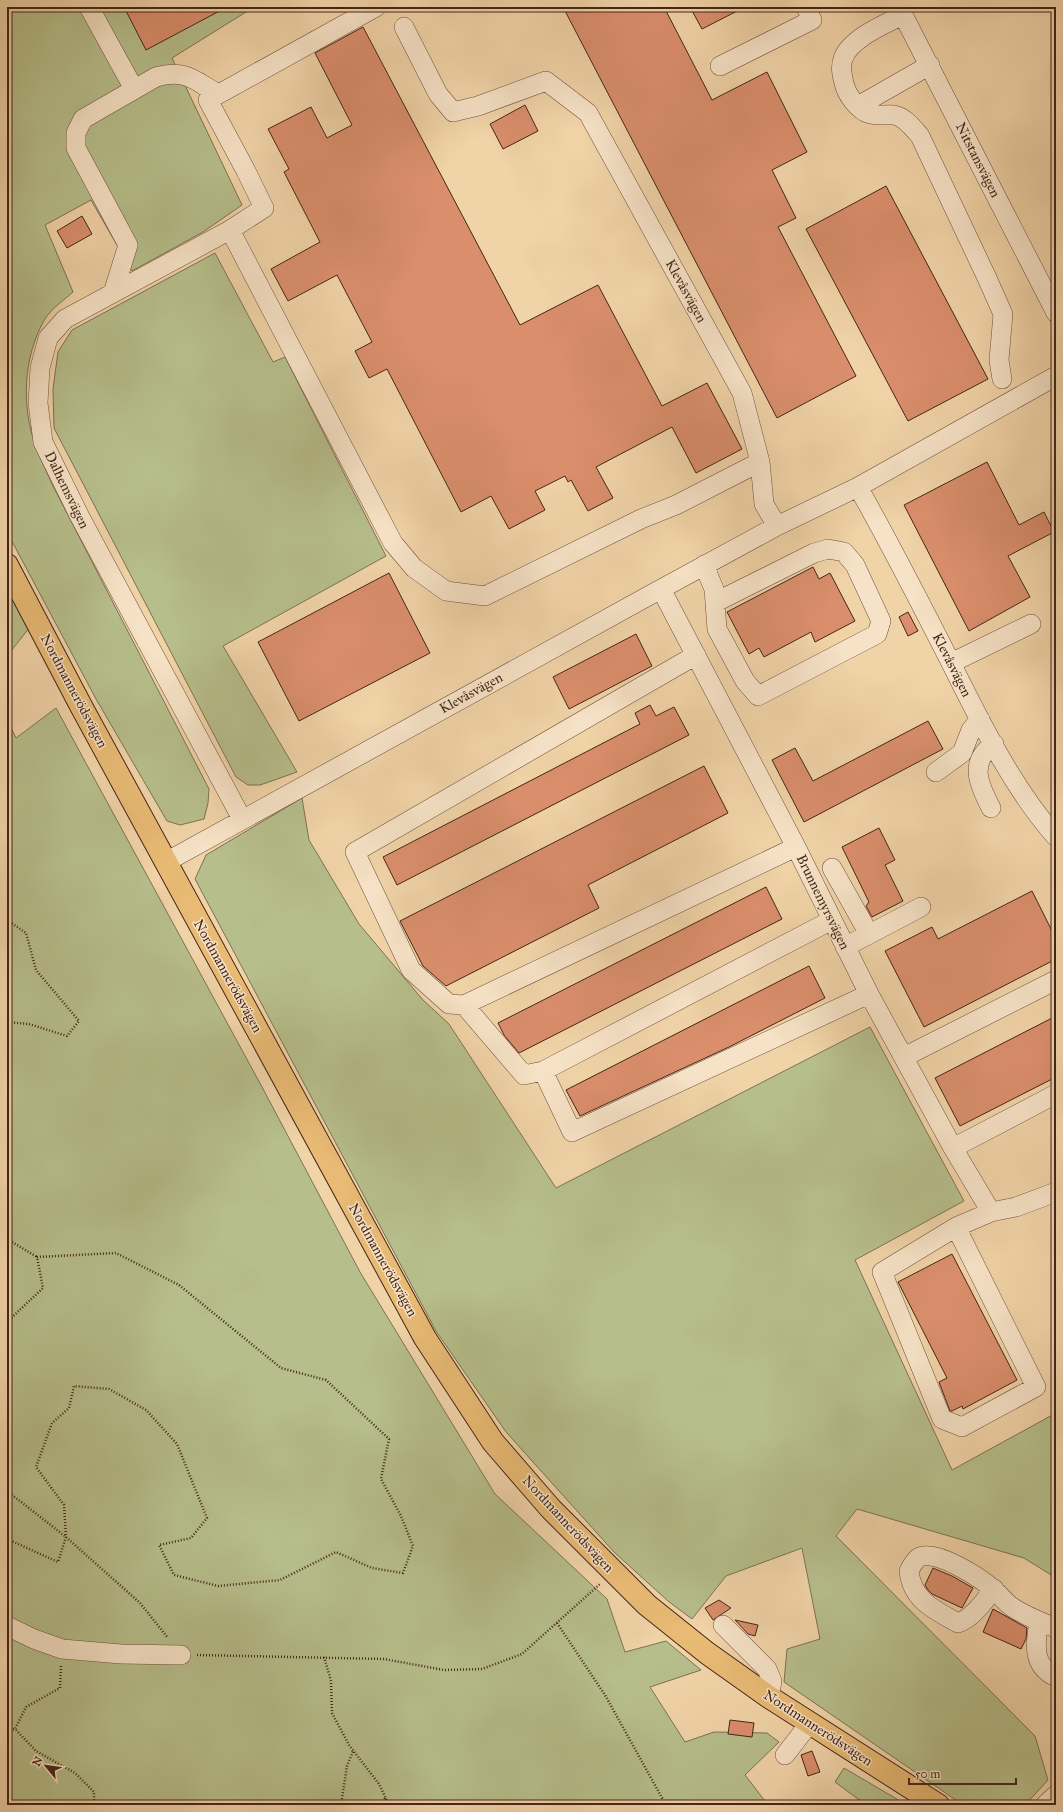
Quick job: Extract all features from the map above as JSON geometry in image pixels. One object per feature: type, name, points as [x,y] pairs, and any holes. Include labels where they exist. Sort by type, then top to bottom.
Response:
[{"type":"main road","name":"Nordmannerödsvägen","points":[[7,565],[166,862],[425,1338],[493,1442],[550,1509],[647,1605],[695,1644],[769,1697],[809,1724],[938,1805]]},
{"type":"street","points":[[90,7],[134,89]]},
{"type":"street","points":[[113,293],[128,245],[76,148],[76,134],[83,119],[156,77],[169,74],[186,75],[218,94],[376,7]]},
{"type":"street","points":[[720,66],[812,20],[806,7]]},
{"type":"street","points":[[901,11],[867,34],[850,48],[843,58],[841,71],[845,88],[858,106],[864,111],[873,115],[896,116],[909,123],[920,136],[1003,314],[999,360],[1002,379]]},
{"type":"street","name":"Nitstansvägen","points":[[901,11],[1056,313]]},
{"type":"street","name":"Klevåsvägen","points":[[404,27],[438,94],[453,112],[478,106],[546,81],[588,113],[742,393],[760,462],[764,504],[776,526]]},
{"type":"street","points":[[858,106],[930,66]]},
{"type":"street","name":"Dalhemsvägen","points":[[218,94],[208,100],[264,208],[230,230],[65,319],[48,338],[40,368],[38,403],[43,442],[80,517],[242,819]]},
{"type":"street","points":[[230,230],[393,543],[414,568],[446,591],[485,596],[641,519],[676,505],[760,462]]},
{"type":"street","name":"Klevåsvägen","points":[[166,862],[704,565],[776,526],[858,486],[1056,376]]},
{"type":"street","name":"Klevåsvägen","points":[[858,486],[994,744],[1021,790],[1056,836]]},
{"type":"street","points":[[704,565],[714,589],[717,629],[745,681],[758,696],[877,634],[881,621],[854,565],[844,552],[828,549],[814,553],[716,602]]},
{"type":"street","name":"Brunnemyrsvägen","points":[[661,589],[796,847],[869,994],[953,1148],[991,1212]]},
{"type":"street","points":[[951,663],[1031,624]]},
{"type":"street","points":[[696,655],[355,852],[411,970],[449,1004],[464,1005],[796,847]]},
{"type":"street","points":[[936,772],[962,753],[971,730],[980,719]]},
{"type":"street","points":[[991,808],[980,787],[977,777],[978,769],[986,750],[994,744]]},
{"type":"street","points":[[832,868],[869,934]]},
{"type":"street","points":[[845,947],[921,907]]},
{"type":"street","points":[[464,1005],[524,1075],[543,1071],[832,920]]},
{"type":"street","points":[[904,1057],[1056,980]]},
{"type":"street","points":[[543,1071],[572,1132],[869,994]]},
{"type":"street","points":[[953,1148],[1056,1094]]},
{"type":"street","points":[[956,1227],[1036,1387],[962,1427],[942,1419],[882,1272],[956,1227],[991,1212],[1016,1207],[1056,1192]]},
{"type":"street","points":[[994,1589],[1011,1606],[1047,1625],[1036,1637],[1037,1656],[1046,1672],[1056,1677]]},
{"type":"street","points":[[723,1625],[767,1669],[772,1681],[769,1697]]},
{"type":"street","points":[[7,1626],[34,1639],[62,1649],[121,1654],[181,1655]]},
{"type":"street","points":[[785,1755],[809,1724]]},
{"type":"street","points":[[1045,1805],[1056,1795]]},
{"type":"path","points":[[7,920],[26,933],[36,970],[79,1021],[67,1036],[29,1024],[7,1022]]},
{"type":"path","points":[[7,1239],[37,1257],[116,1253],[179,1285],[281,1368],[326,1380],[389,1438],[381,1479],[413,1546],[403,1573],[372,1568],[336,1552],[280,1580],[218,1586],[174,1575],[159,1545],[191,1538],[207,1518],[177,1444],[146,1410],[109,1389],[74,1386],[69,1408],[52,1423],[36,1467],[64,1505],[66,1538],[58,1562],[7,1539]]},
{"type":"path","points":[[7,1322],[43,1288],[37,1257]]},
{"type":"path","points":[[7,1491],[66,1538],[140,1603],[181,1655],[384,1659],[444,1670],[482,1669],[522,1654],[612,1571]]},
{"type":"path","points":[[557,1623],[605,1695],[666,1805]]},
{"type":"path","points":[[15,1729],[26,1707],[60,1688],[62,1649]]},
{"type":"path","points":[[324,1657],[331,1681],[332,1713],[353,1751],[379,1784],[389,1805]]},
{"type":"path","points":[[7,1730],[15,1729]]},
{"type":"path","points":[[15,1729],[36,1751],[75,1773],[94,1792],[94,1805]]},
{"type":"path","points":[[341,1805],[347,1766],[353,1751]]},
{"type":"path","points":[[384,1805],[385,1798]]},
{"type":"green space","points":[[7,7],[254,7],[172,58],[242,205],[203,232],[132,271],[91,200],[45,225],[73,292],[54,308],[45,319],[32,349],[27,382],[26,399],[31,432],[46,471],[209,789],[208,803],[204,819],[180,825],[167,821],[96,699],[7,532]]},
{"type":"green space","points":[[215,253],[273,362],[285,357],[386,556],[223,646],[297,772],[260,785],[248,785],[236,777],[54,428],[53,389],[58,352],[72,330]]},
{"type":"green space","points":[[7,585],[30,627],[7,656]]},
{"type":"green space","points":[[56,708],[262,1087],[360,1272],[495,1494],[607,1599],[625,1652],[666,1641],[701,1670],[650,1687],[685,1742],[714,1732],[767,1733],[779,1742],[745,1775],[768,1805],[7,1805],[7,719],[16,738]]},
{"type":"green space","points":[[302,798],[309,840],[359,924],[423,1000],[449,1024],[556,1188],[870,1027],[964,1201],[855,1260],[952,1470],[1056,1413],[1056,1578],[1024,1558],[857,1509],[836,1536],[1035,1736],[1048,1780],[1025,1805],[963,1805],[784,1682],[787,1649],[820,1639],[802,1548],[726,1576],[692,1619],[668,1601],[614,1552],[506,1432],[436,1331],[195,879],[206,855]]},
{"type":"green space","points":[[844,1768],[907,1805],[866,1805],[835,1782]]},
{"type":"building","points":[[124,7],[227,7],[146,50]]},
{"type":"building","points":[[563,7],[664,7],[712,100],[767,72],[807,152],[772,170],[796,218],[778,227],[856,376],[777,418]]},
{"type":"building","points":[[690,7],[745,7],[702,29]]},
{"type":"building","points":[[363,27],[520,325],[598,285],[662,406],[707,383],[742,449],[696,473],[672,427],[596,467],[613,498],[588,511],[571,480],[568,482],[565,476],[535,491],[545,510],[509,529],[491,496],[461,512],[387,369],[369,378],[355,351],[372,342],[337,275],[288,301],[271,269],[320,242],[284,172],[289,169],[268,129],[311,107],[327,138],[352,125],[315,53]]},
{"type":"building","points":[[525,105],[538,131],[503,149],[490,124]]},
{"type":"building","points":[[886,186],[988,379],[908,421],[806,229]]},
{"type":"building","points":[[82,216],[92,234],[67,248],[57,231]]},
{"type":"building","points":[[987,462],[1019,525],[1044,512],[1054,532],[1008,556],[1030,597],[969,631],[904,505]]},
{"type":"building","points":[[813,567],[819,579],[830,573],[855,621],[815,642],[811,632],[764,657],[759,648],[749,654],[727,612]]},
{"type":"building","points":[[389,573],[430,653],[299,721],[258,642]]},
{"type":"building","points":[[908,612],[918,631],[908,636],[899,617]]},
{"type":"building","points":[[636,634],[652,666],[569,709],[553,677]]},
{"type":"building","points":[[650,705],[656,716],[674,707],[689,735],[397,885],[383,857],[640,724],[635,713]]},
{"type":"building","points":[[928,721],[943,749],[804,822],[772,760],[795,748],[813,781]]},
{"type":"building","points":[[704,766],[728,813],[588,885],[599,908],[446,986],[423,966],[400,921]]},
{"type":"building","points":[[879,828],[895,860],[885,865],[903,901],[872,917],[866,906],[869,902],[842,847]]},
{"type":"building","points":[[766,887],[782,919],[519,1053],[504,1035],[498,1023]]},
{"type":"building","points":[[1032,891],[1056,939],[1056,959],[924,1027],[885,951],[932,927],[938,939]]},
{"type":"building","points":[[809,966],[825,998],[729,1047],[580,1116],[566,1090]]},
{"type":"building","points":[[1056,1016],[1056,1077],[960,1126],[935,1078]]},
{"type":"building","points":[[952,1254],[1017,1380],[963,1409],[962,1406],[950,1411],[939,1382],[947,1378],[898,1282]]},
{"type":"building","points":[[933,1568],[952,1576],[973,1588],[962,1608],[932,1594],[928,1590],[925,1585]]},
{"type":"building","points":[[719,1600],[731,1608],[713,1620],[705,1608]]},
{"type":"building","points":[[993,1609],[1027,1628],[1026,1639],[1021,1649],[983,1632]]},
{"type":"building","points":[[735,1620],[758,1625],[755,1636],[748,1634]]},
{"type":"building","points":[[730,1720],[754,1723],[752,1737],[728,1734]]},
{"type":"building","points":[[812,1751],[820,1772],[808,1776],[801,1755]]}]
